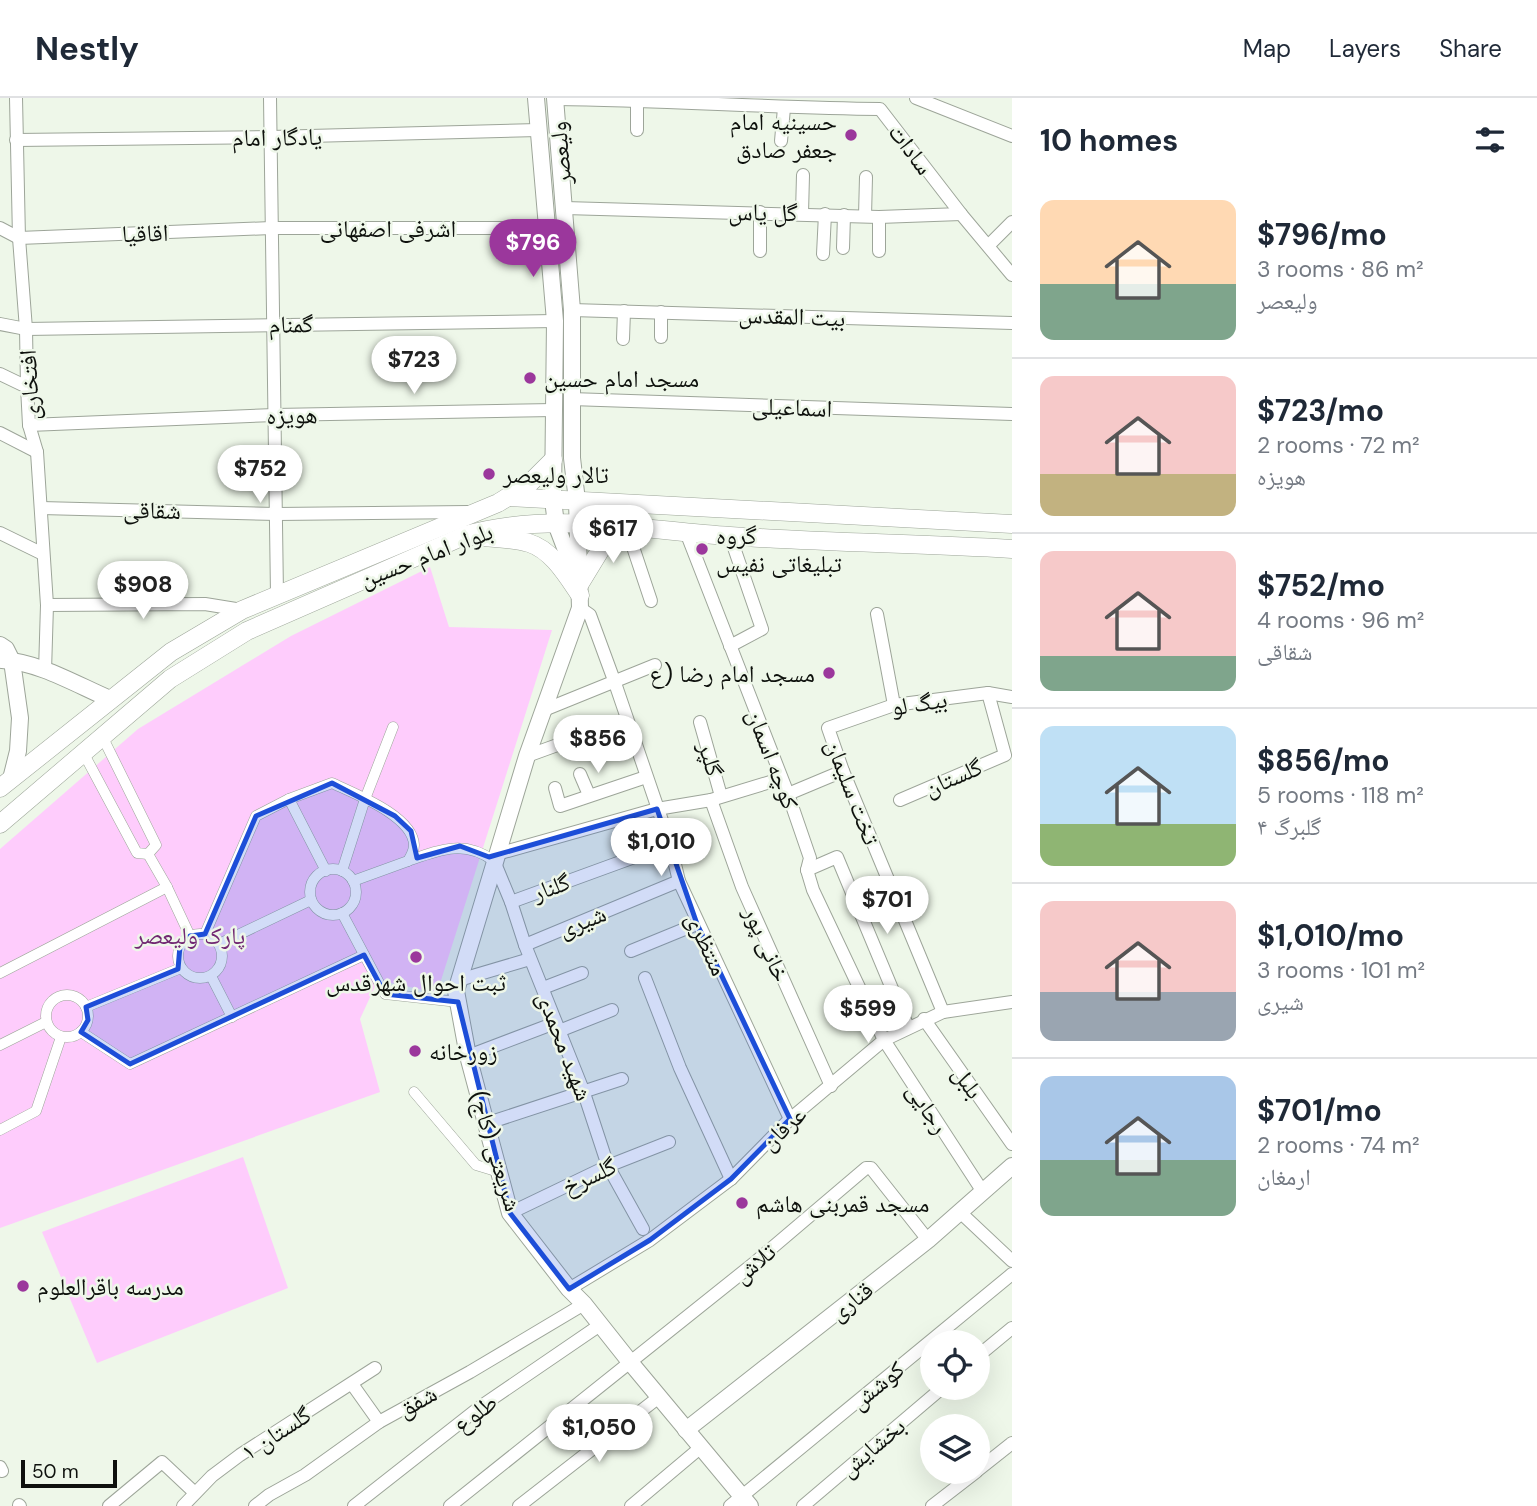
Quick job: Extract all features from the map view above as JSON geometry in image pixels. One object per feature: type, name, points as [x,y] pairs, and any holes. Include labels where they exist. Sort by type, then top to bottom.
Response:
[{"type":"main road","points":[[508,497],[529,485],[553,460]]},
{"type":"main road","name":"بلوار امام حسین","points":[[4,780],[171,652],[242,610],[508,497],[1012,524]]},
{"type":"main road","points":[[958,545],[960,521]]},
{"type":"main road","name":"بلوار امام حسین","points":[[0,824],[170,679],[247,631],[466,535],[494,527],[522,523],[578,524],[730,536],[1012,549]]},
{"type":"main road","points":[[466,535],[529,543],[545,552],[560,566],[579,596],[620,526]]},
{"type":"street","name":"افتخاری","points":[[16,98],[19,237],[26,329],[29,425],[37,452],[47,605],[45,671]]},
{"type":"street","points":[[270,98],[277,594]]},
{"type":"street","name":"ولیعصر","points":[[536,98],[555,321],[553,500],[556,524],[579,596]]},
{"type":"street","points":[[916,98],[1012,135]]},
{"type":"street","name":"ولیعصر","points":[[556,99],[572,310],[572,458],[577,502],[579,596]]},
{"type":"street","name":"سادات","points":[[556,99],[766,102],[784,108],[877,103],[961,214],[1012,275]]},
{"type":"street","points":[[637,100],[637,130]]},
{"type":"street","points":[[781,141],[784,108]]},
{"type":"street","name":"یادگار امام","points":[[16,140],[538,130]]},
{"type":"street","points":[[802,213],[803,175]]},
{"type":"street","points":[[865,216],[866,177]]},
{"type":"street","name":"گل یاس","points":[[565,208],[879,217],[961,214]]},
{"type":"street","points":[[760,251],[761,212]]},
{"type":"street","points":[[823,254],[825,214]]},
{"type":"street","points":[[843,248],[844,215]]},
{"type":"street","points":[[879,217],[879,251]]},
{"type":"street","points":[[989,245],[1012,222]]},
{"type":"street","points":[[0,228],[19,237]]},
{"type":"street","name":"اشرفی اصفهانی","points":[[271,228],[547,228]]},
{"type":"street","name":"اقاقیا","points":[[19,237],[271,228]]},
{"type":"street","name":"بیت المقدس","points":[[572,310],[1012,323]]},
{"type":"street","points":[[623,339],[624,311]]},
{"type":"street","points":[[661,312],[661,337]]},
{"type":"street","name":"گمنام","points":[[0,324],[26,329],[555,321]]},
{"type":"street","points":[[0,374],[27,387]]},
{"type":"street","name":"اسماعیلی","points":[[571,399],[1012,414]]},
{"type":"street","name":"هویزه","points":[[29,425],[275,415],[554,410]]},
{"type":"street","points":[[0,433],[37,452]]},
{"type":"street","points":[[553,460],[572,458]]},
{"type":"street","name":"شقاقی","points":[[41,508],[277,513],[473,512]]},
{"type":"street","points":[[620,526],[651,601]]},
{"type":"street","name":"کوچه اسمان","points":[[686,532],[788,794],[810,858],[807,870]]},
{"type":"street","points":[[0,533],[43,554]]},
{"type":"street","points":[[730,536],[762,629],[730,646]]},
{"type":"street","name":"منتظری","points":[[579,596],[590,615],[615,683],[670,844],[679,881],[790,1119]]},
{"type":"street","name":"شریعتی (کاج)","points":[[579,596],[544,710],[527,755],[456,991],[468,1056],[510,1213],[686,1430],[740,1503]]},
{"type":"street","points":[[47,605],[205,604],[242,610]]},
{"type":"street","points":[[877,614],[894,705]]},
{"type":"street","points":[[0,645],[6,649],[6,660],[20,718],[19,743],[4,780]]},
{"type":"street","points":[[6,660],[45,671],[110,699]]},
{"type":"street","points":[[544,710],[655,666]]},
{"type":"street","name":"بیگ لو","points":[[828,728],[894,705],[988,693],[1012,697]]},
{"type":"street","name":"گلستان","points":[[900,800],[1009,754],[988,693]]},
{"type":"street","name":"گلپر","points":[[700,722],[716,798]]},
{"type":"street","points":[[342,871],[365,799],[393,727]]},
{"type":"street","points":[[527,755],[607,727]]},
{"type":"street","name":"تخت سلیمان","points":[[828,728],[843,771],[943,1012]]},
{"type":"street","points":[[103,738],[156,845],[148,854]]},
{"type":"street","points":[[84,754],[137,853],[148,854]]},
{"type":"street","points":[[788,794],[843,771]]},
{"type":"street","points":[[580,774],[589,795]]},
{"type":"street","points":[[555,788],[560,806],[646,777]]},
{"type":"street","points":[[353,881],[435,851],[460,846],[495,858],[657,810],[716,798],[780,779]]},
{"type":"street","points":[[205,934],[256,816],[289,799],[332,783],[395,816],[411,831],[415,848],[408,861]]},
{"type":"street","name":"خانی پور","points":[[716,798],[742,887],[831,1086]]},
{"type":"street","points":[[289,799],[326,870]]},
{"type":"street","name":"گلنار","points":[[511,902],[670,844]]},
{"type":"street","points":[[148,854],[190,936]]},
{"type":"street","points":[[807,870],[837,857],[908,1027]]},
{"type":"street","name":"شهید محمدی","points":[[495,858],[530,959],[583,1090],[608,1166],[643,1229]]},
{"type":"street","points":[[326,870],[342,871],[353,881],[355,897],[348,909],[335,915],[321,912],[310,893],[314,879],[326,870]]},
{"type":"street","name":"رجایی","points":[[807,870],[813,890],[884,1040],[983,1192]]},
{"type":"street","name":"شیری","points":[[525,945],[679,881]]},
{"type":"street","points":[[0,973],[167,887]]},
{"type":"street","points":[[219,944],[312,900]]},
{"type":"street","points":[[342,913],[385,994],[458,1002]]},
{"type":"street","points":[[631,951],[697,924]]},
{"type":"street","points":[[205,934],[219,944],[223,958],[221,965],[211,976],[191,977],[181,968],[178,953],[184,940],[190,936],[205,934]]},
{"type":"street","points":[[81,1032],[130,1064],[364,955]]},
{"type":"street","points":[[459,980],[530,959]]},
{"type":"street","points":[[86,1007],[181,968]]},
{"type":"street","points":[[543,988],[582,973]]},
{"type":"street","points":[[211,976],[232,1017]]},
{"type":"street","points":[[645,978],[680,1068],[730,1178]]},
{"type":"street","points":[[69,995],[76,997],[86,1007],[88,1020],[81,1032],[75,1036],[61,1037],[49,1028],[46,1022],[47,1008],[56,998],[69,995]]},
{"type":"street","name":"عرفان","points":[[569,1289],[650,1240],[730,1178],[790,1119],[884,1040],[943,1012],[1012,1002]]},
{"type":"street","points":[[468,1056],[612,1010]]},
{"type":"street","name":"بلبل","points":[[924,1019],[1012,1144]]},
{"type":"street","points":[[0,1045],[46,1022]]},
{"type":"street","points":[[0,1130],[36,1111],[61,1037]]},
{"type":"street","points":[[485,1124],[622,1079]]},
{"type":"street","points":[[414,1092],[476,1165],[499,1172]]},
{"type":"street","name":"گلسرخ","points":[[510,1213],[608,1166],[669,1142]]},
{"type":"street","name":"قناری","points":[[686,1430],[928,1240],[1012,1167]]},
{"type":"street","name":"تلاش","points":[[630,1363],[866,1168],[871,1168],[928,1240]]},
{"type":"street","points":[[961,1213],[1012,1261]]},
{"type":"street","name":"کوشش","points":[[740,1503],[1012,1274]]},
{"type":"street","name":"شفق","points":[[255,1506],[269,1495],[306,1475],[379,1422],[584,1304]]},
{"type":"street","name":"طلوع","points":[[354,1506],[480,1407],[600,1325]]},
{"type":"street","points":[[990,1346],[1012,1328]]},
{"type":"street","points":[[450,1506],[630,1363]]},
{"type":"street","name":"گلستان ۱","points":[[183,1506],[212,1476],[240,1455],[375,1368]]},
{"type":"street","points":[[352,1384],[379,1422]]},
{"type":"street","points":[[519,1506],[659,1397]]},
{"type":"street","name":"بخشایش","points":[[803,1506],[928,1400]]},
{"type":"street","points":[[990,1461],[1012,1443]]},
{"type":"street","points":[[631,1506],[700,1448]]},
{"type":"street","points":[[109,1506],[162,1462],[195,1493]]},
{"type":"street","points":[[932,1506],[960,1484]]},
{"type":"highlighted area","points":[[332,783],[395,816],[411,831],[417,858],[460,846],[489,857],[657,809],[697,924],[790,1119],[731,1179],[650,1240],[569,1289],[510,1213],[458,1002],[385,994],[364,955],[130,1064],[81,1032],[88,1020],[86,1007],[178,969],[180,946],[190,936],[205,934],[256,816]]},
{"type":"green space","name":"پارک ولیعصر","points":[[430,567],[449,627],[552,630],[437,993],[378,980],[360,1019],[380,1092],[0,1228],[0,849],[138,729],[291,636]]},
{"type":"green space","points":[[243,1157],[288,1288],[97,1363],[42,1232]]},
{"type":"place","name":"حسینیه امام جعفر صادق","points":[[851,135]]},
{"type":"place","name":"مسجد امام حسین","points":[[530,378]]},
{"type":"place","name":"تالار ولیعصر","points":[[489,474]]},
{"type":"place","name":"گروه تبلیغاتی نفیس","points":[[702,549]]},
{"type":"place","name":"مسجد امام رضا (ع","points":[[829,673]]},
{"type":"place","name":"ثبت احوال شهرقدس","points":[[416,957]]},
{"type":"place","name":"زورخانه","points":[[415,1051]]},
{"type":"place","name":"مسجد قمربنی هاشم","points":[[742,1203]]},
{"type":"place","name":"مدرسه باقرالعلوم","points":[[23,1286]]}]
